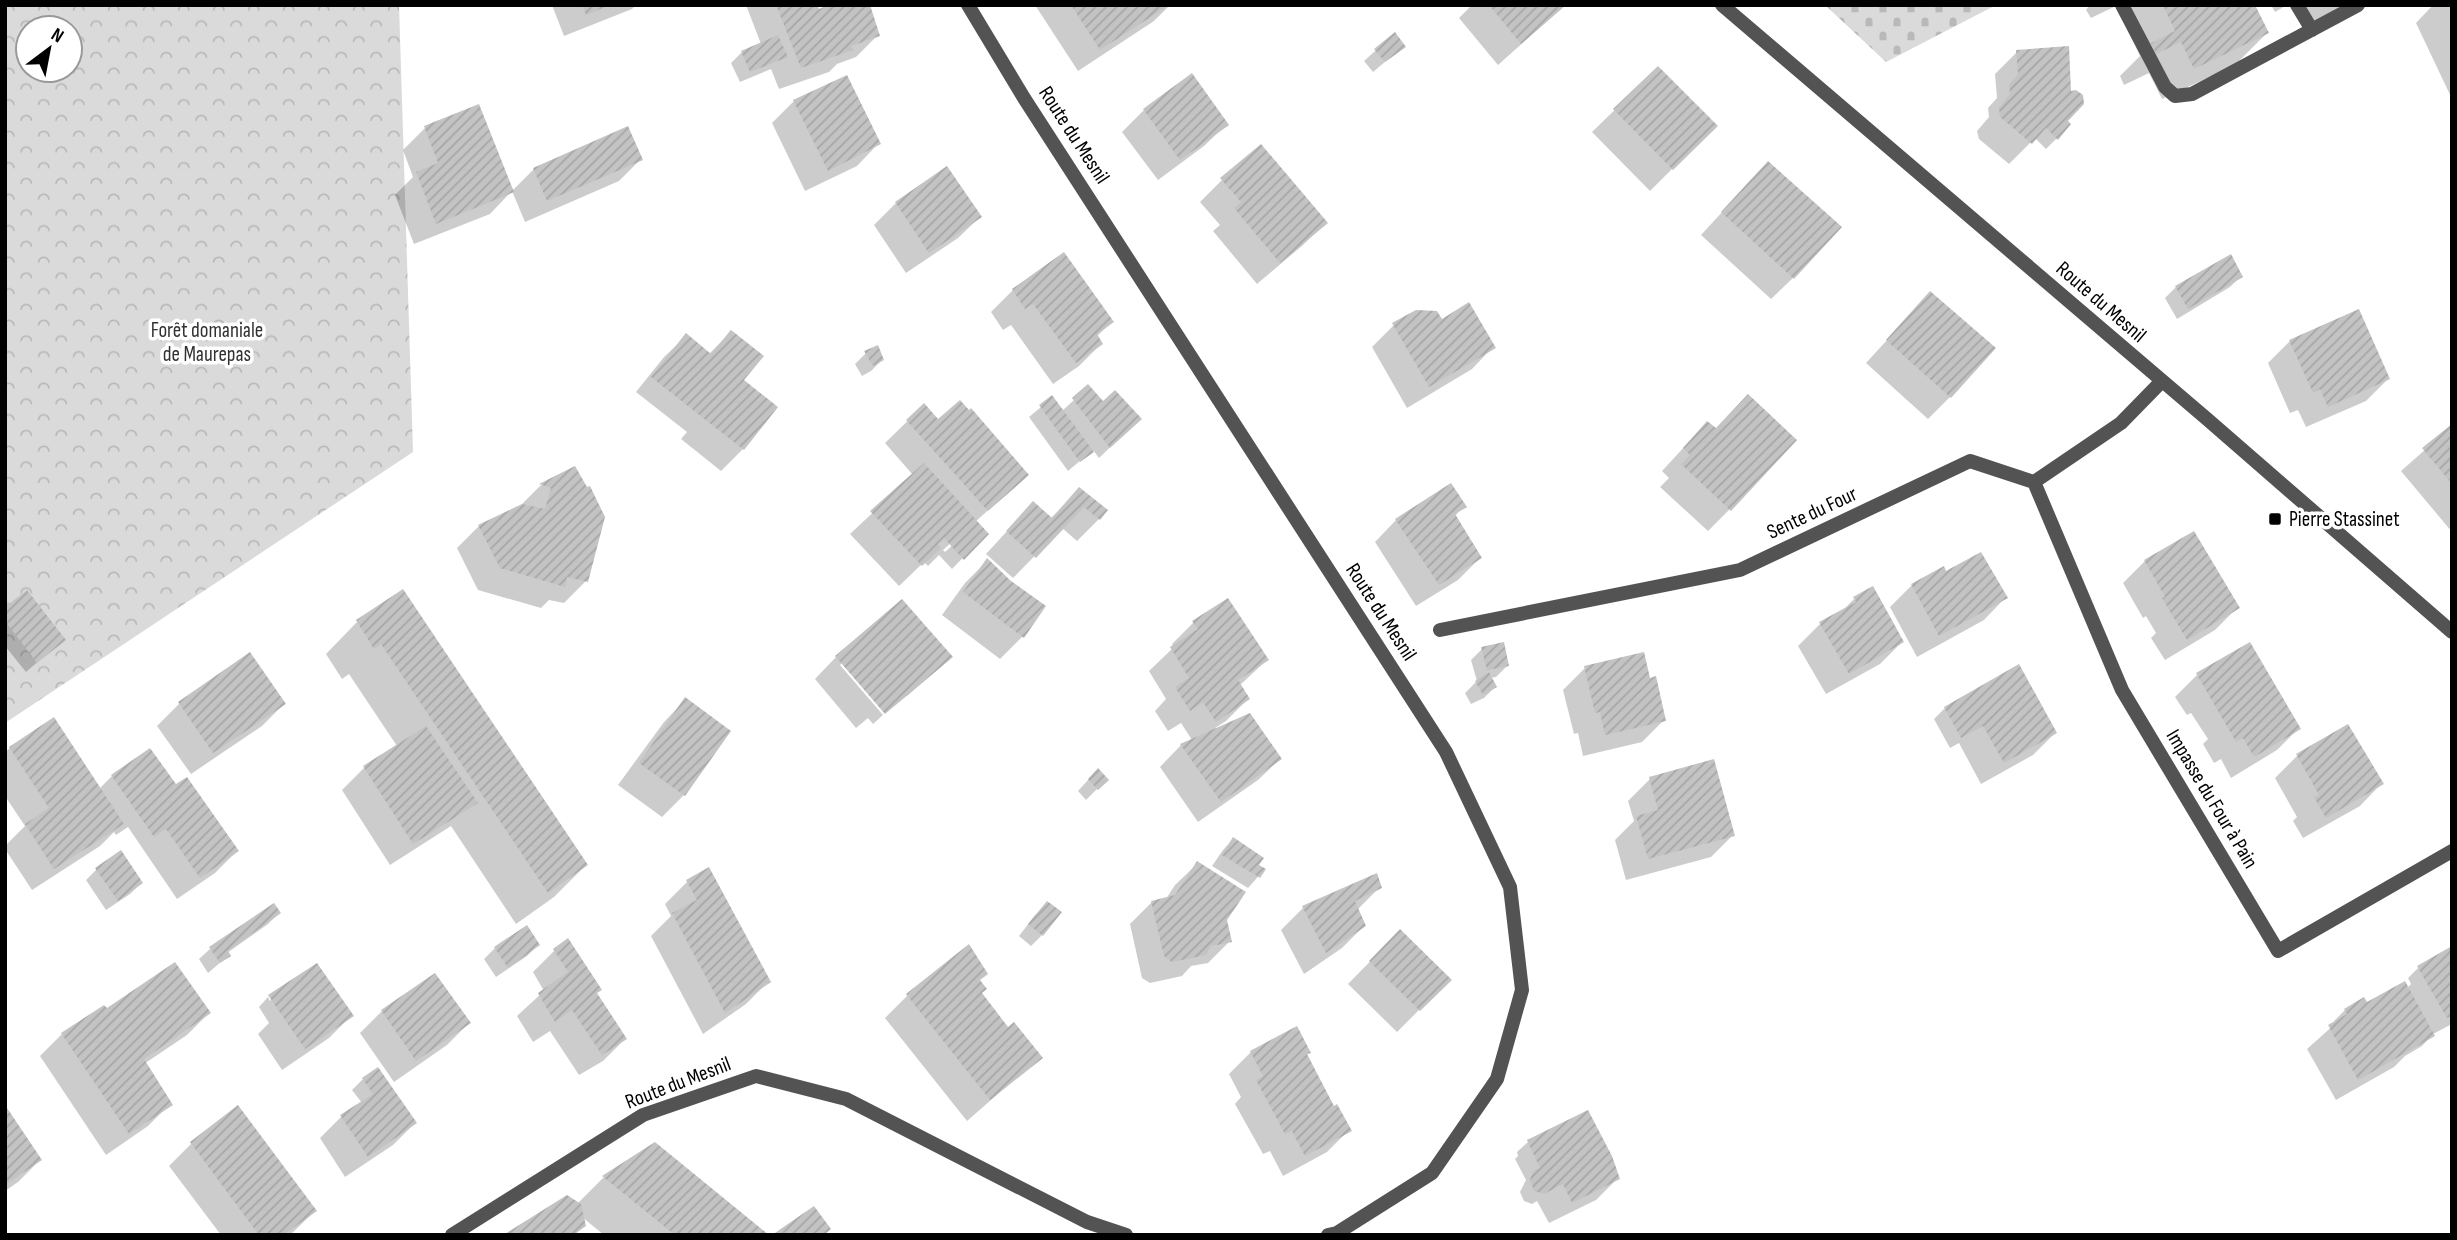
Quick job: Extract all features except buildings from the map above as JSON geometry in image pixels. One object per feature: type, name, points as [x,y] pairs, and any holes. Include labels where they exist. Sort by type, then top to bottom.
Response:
[{"type":"street","name":"Route du Mesnil","points":[[968,5],[1024,98],[1446,752],[1510,887],[1522,990],[1497,1079],[1432,1173],[1337,1233],[1328,1235]]},
{"type":"street","name":"Route du Mesnil","points":[[1722,5],[2452,632]]},
{"type":"street","points":[[2122,5],[2165,87],[2175,96],[2192,94],[2358,5]]},
{"type":"street","points":[[2297,5],[2312,30]]},
{"type":"street","points":[[2034,482],[2121,423],[2161,382]]},
{"type":"street","name":"Sente du Four","points":[[1440,630],[1740,570],[1970,461],[2034,482]]},
{"type":"street","name":"Impasse du Four à Pain","points":[[2034,482],[2122,690],[2278,951],[2452,850]]},
{"type":"street","name":"Route du Mesnil","points":[[452,1235],[643,1115],[755,1076],[846,1099],[1087,1222],[1126,1235]]},
{"type":"green space","name":"Forêt domaniale de Maurepas","points":[[5,5],[399,5],[413,452],[5,723]]},
{"type":"green space","points":[[1825,5],[1996,5],[1886,62]]},
{"type":"place","name":"Pierre Stassinet","points":[[2275,519]]}]
